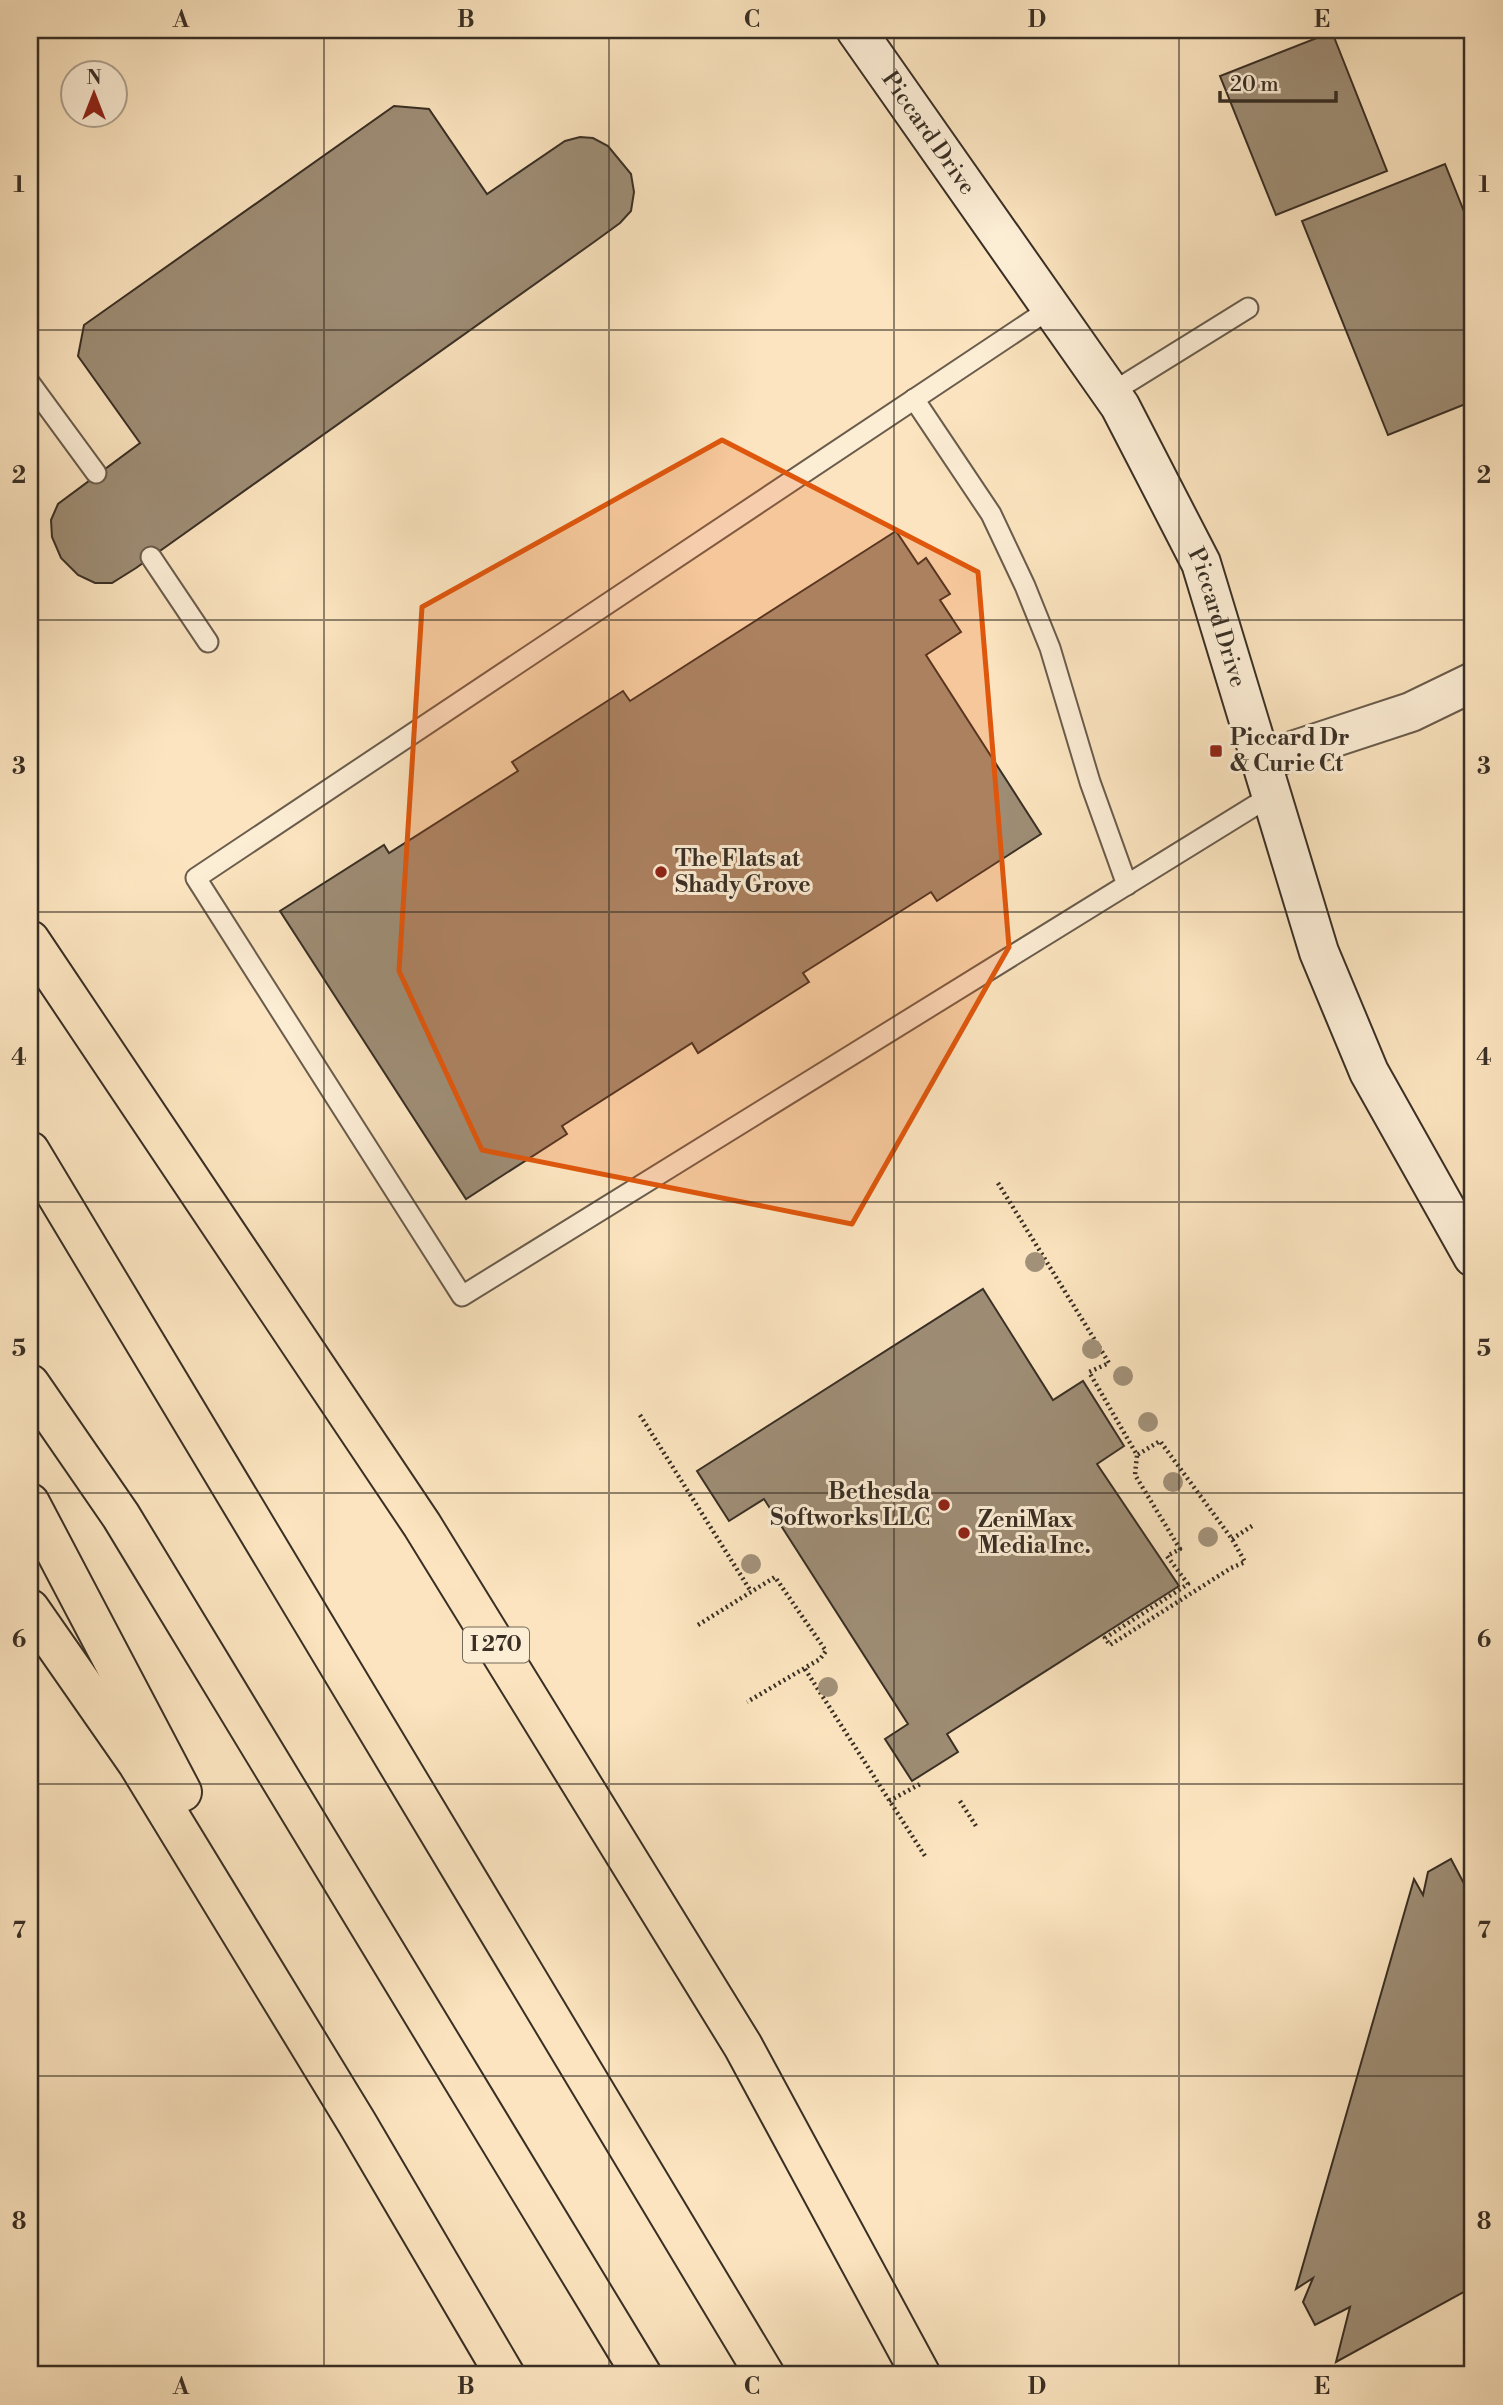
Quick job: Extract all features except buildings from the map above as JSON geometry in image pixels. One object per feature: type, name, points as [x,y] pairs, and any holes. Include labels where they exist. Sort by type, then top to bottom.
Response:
[{"type":"highway","name":"I 270","points":[[30,940],[436,1548],[743,2046],[921,2375]]},
{"type":"highway","points":[[30,1151],[765,2375]]},
{"type":"highway","points":[[30,1384],[121,1516],[642,2375]]},
{"type":"highway","points":[[30,1503],[357,2123]]},
{"type":"highway","points":[[30,1609],[138,1764],[357,2123],[505,2375]]},
{"type":"street","name":"Piccard Drive","points":[[856,30],[1111,393],[1200,563],[1319,952],[1369,1072],[1473,1257]]},
{"type":"street","points":[[1267,778],[1473,682]]},
{"type":"lane","points":[[1051,308],[196,878],[462,1296],[1127,885],[1267,778]]},
{"type":"lane","points":[[1111,393],[1248,308]]},
{"type":"lane","points":[[30,383],[96,473]]},
{"type":"lane","points":[[914,400],[991,514],[1025,586],[1050,648],[1090,782],[1127,885]]},
{"type":"lane","points":[[151,557],[208,642]]},
{"type":"path","points":[[998,1183],[1110,1363],[1089,1372],[1137,1455],[1135,1475],[1180,1549],[1167,1556],[1188,1584],[1105,1638],[1110,1645],[1231,1568],[1245,1562],[1232,1539],[1160,1441],[1137,1455]]},
{"type":"path","points":[[640,1415],[750,1590]]},
{"type":"path","points":[[1232,1539],[1252,1527]]},
{"type":"path","points":[[698,1625],[750,1590],[775,1577],[819,1640],[826,1651],[804,1669],[747,1702]]},
{"type":"path","points":[[804,1669],[925,1856]]},
{"type":"path","points":[[889,1801],[922,1783]]},
{"type":"path","points":[[960,1801],[976,1826]]},
{"type":"highlighted area","points":[[722,440],[978,572],[1009,947],[852,1224],[482,1150],[399,971],[422,607]]},
{"type":"place","name":"Piccard Dr & Curie Ct","points":[[1216,751]]},
{"type":"place","name":"The Flats at Shady Grove","points":[[661,872]]},
{"type":"place","name":"Bethesda Softworks LLC","points":[[944,1505]]},
{"type":"place","name":"ZeniMax Media Inc.","points":[[964,1533]]}]
